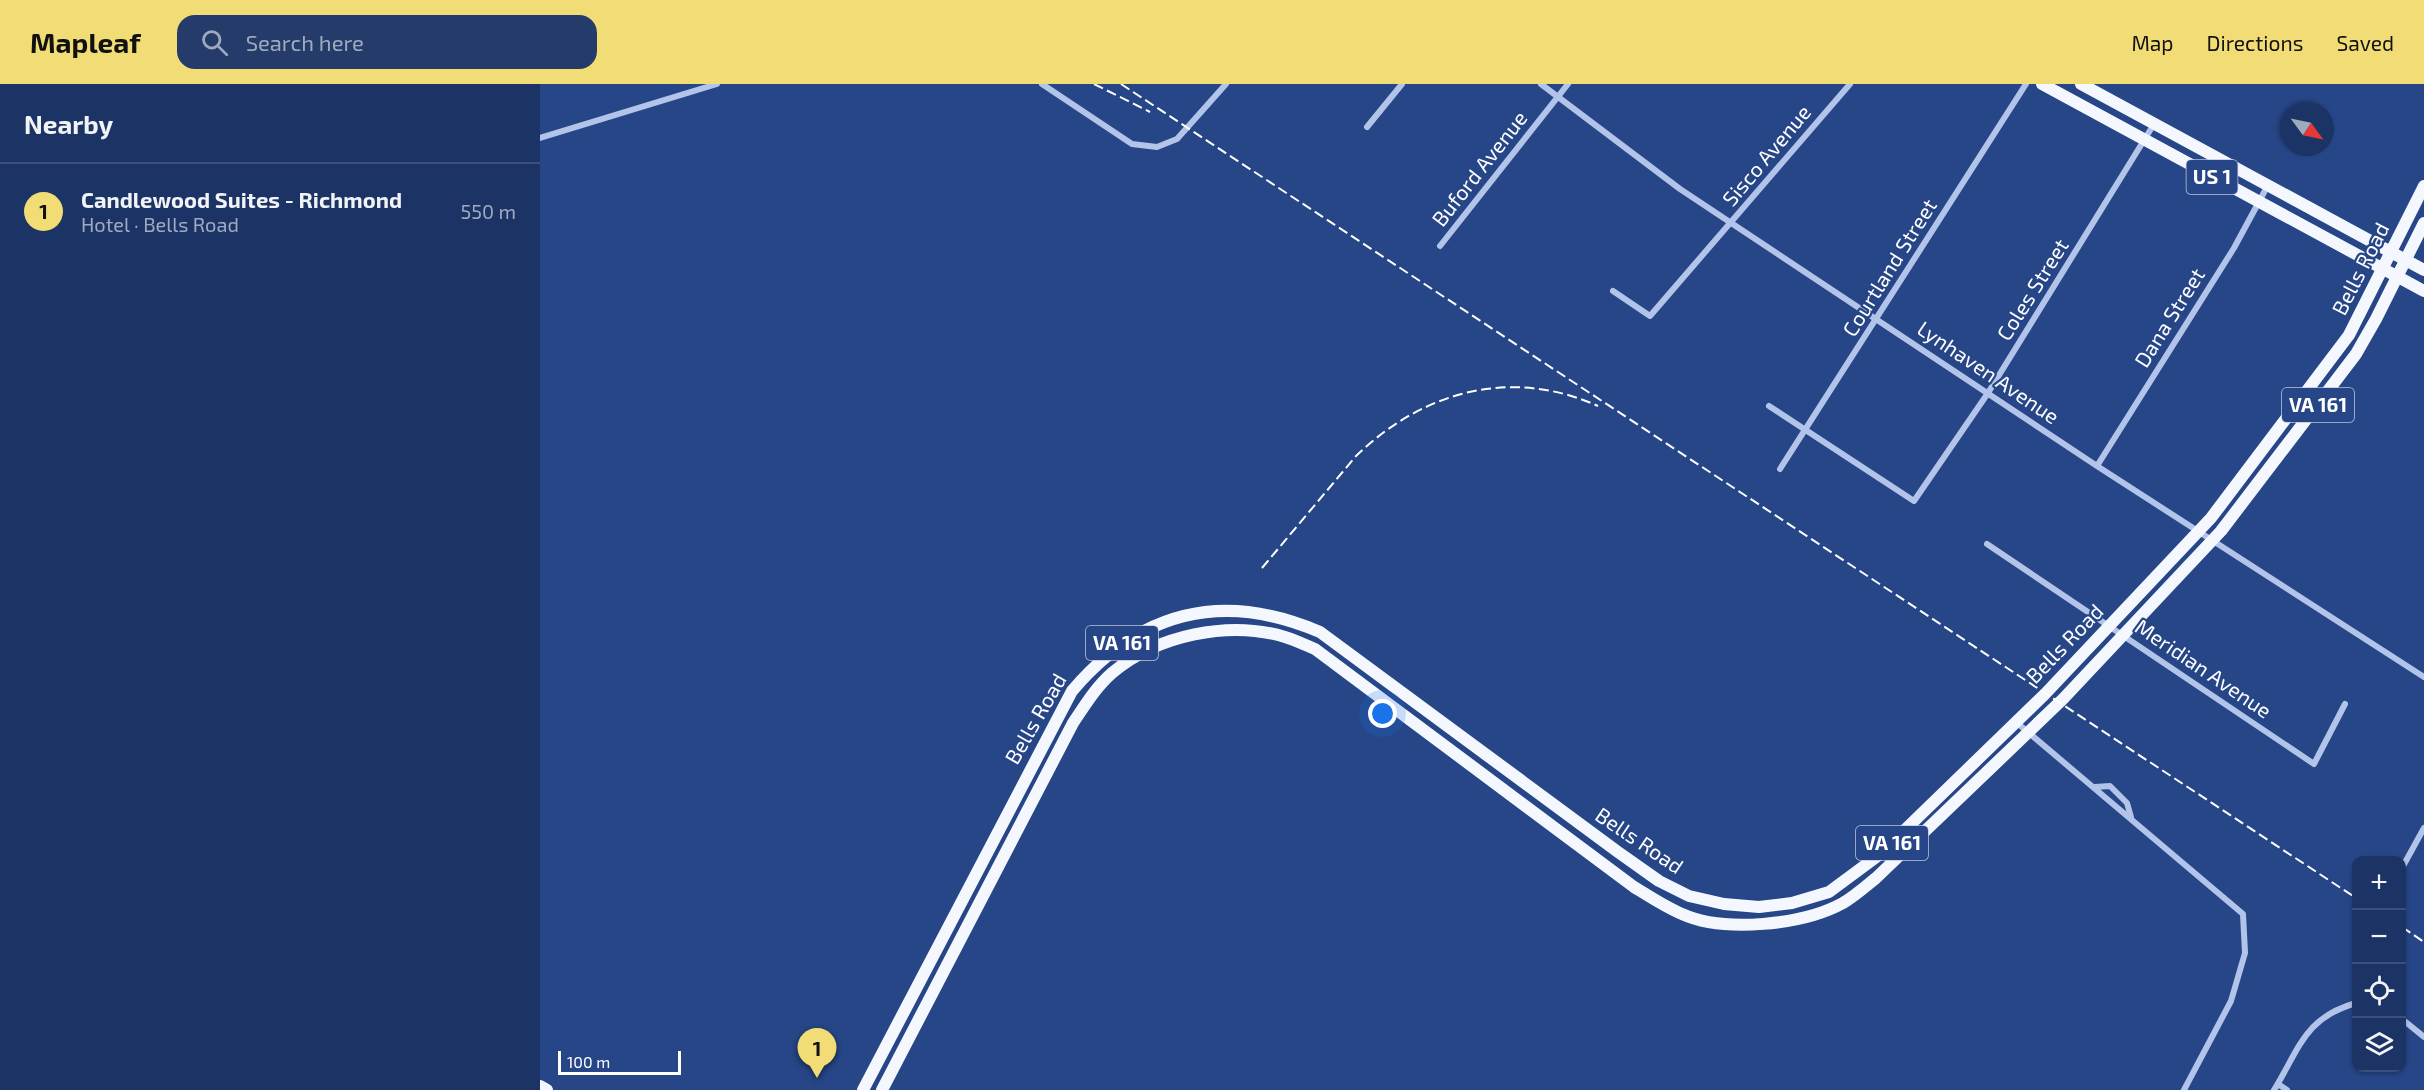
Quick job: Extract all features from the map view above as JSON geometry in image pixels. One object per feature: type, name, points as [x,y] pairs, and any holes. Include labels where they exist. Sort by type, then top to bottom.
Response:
[{"type":"main road","name":"US 1","points":[[2042,84],[2424,291]]},
{"type":"main road","name":"US 1","points":[[2081,84],[2424,270]]},
{"type":"main road","name":"Bells Road","points":[[863,1090],[1072,691],[1095,663],[1127,639],[1164,620],[1199,614],[1236,612],[1293,620],[1320,632],[1659,881],[1689,896],[1724,904],[1759,907],[1792,903],[1829,892],[1879,855],[1917,820],[2016,722],[2199,531],[2337,352],[2384,268],[2424,186]]},
{"type":"main road","name":"Bells Road","points":[[882,1090],[1073,723],[1096,689],[1111,673],[1130,659],[1192,634],[1231,631],[1285,636],[1315,649],[1634,887],[1684,915],[1721,924],[1757,924],[1816,914],[1844,903],[1876,879],[2028,732],[2123,636],[2213,540],[2356,354],[2424,223]]},
{"type":"main road","points":[[1373,692],[1383,678]]},
{"type":"main road","points":[[1021,785],[1037,792]]},
{"type":"main road","points":[[1559,831],[1571,818]]},
{"type":"main road","points":[[1917,820],[1926,831]]},
{"type":"main road","points":[[907,1004],[923,1011]]},
{"type":"main road","points":[[540,1086],[547,1090]]},
{"type":"street","points":[[540,138],[717,84]]},
{"type":"street","points":[[1042,84],[1132,144],[1157,147],[1177,139],[1226,84]]},
{"type":"street","points":[[1367,127],[1402,84]]},
{"type":"street","name":"Lynhaven Avenue","points":[[1541,84],[1680,189],[2097,466],[2424,677]]},
{"type":"street","name":"Buford Avenue","points":[[1440,246],[1568,84]]},
{"type":"street","name":"Sisco Avenue","points":[[1613,291],[1650,316],[1850,84]]},
{"type":"street","name":"Courtland Street","points":[[1780,469],[2026,84]]},
{"type":"street","name":"Coles Street","points":[[1805,431],[1914,501],[1988,393],[2154,124]]},
{"type":"street","name":"Dana Street","points":[[2097,466],[2234,248],[2268,185]]},
{"type":"street","points":[[1769,406],[1805,431]]},
{"type":"street","name":"Meridian Avenue","points":[[1987,544],[2314,764],[2331,736],[2344,704]]},
{"type":"street","points":[[2016,722],[2095,787],[2110,786],[2127,803],[2132,818],[2243,914],[2246,953],[2231,1001],[2184,1090]]},
{"type":"street","points":[[2406,861],[2424,828]]},
{"type":"street","points":[[2287,1090],[2276,1087],[2306,1033],[2335,1009],[2352,1004]]},
{"type":"street","points":[[2406,1022],[2424,1037]]},
{"type":"railway","points":[[1094,84],[1150,112]]},
{"type":"railway","points":[[1121,84],[2352,895]]},
{"type":"railway","points":[[1262,568],[1356,456],[1410,415],[1439,401],[1470,392],[1501,388],[1533,388],[1565,394],[1598,406]]},
{"type":"railway","points":[[2406,930],[2424,942]]},
{"type":"place","name":"Candlewood Suites - Richmond","points":[[817,1078]]}]
